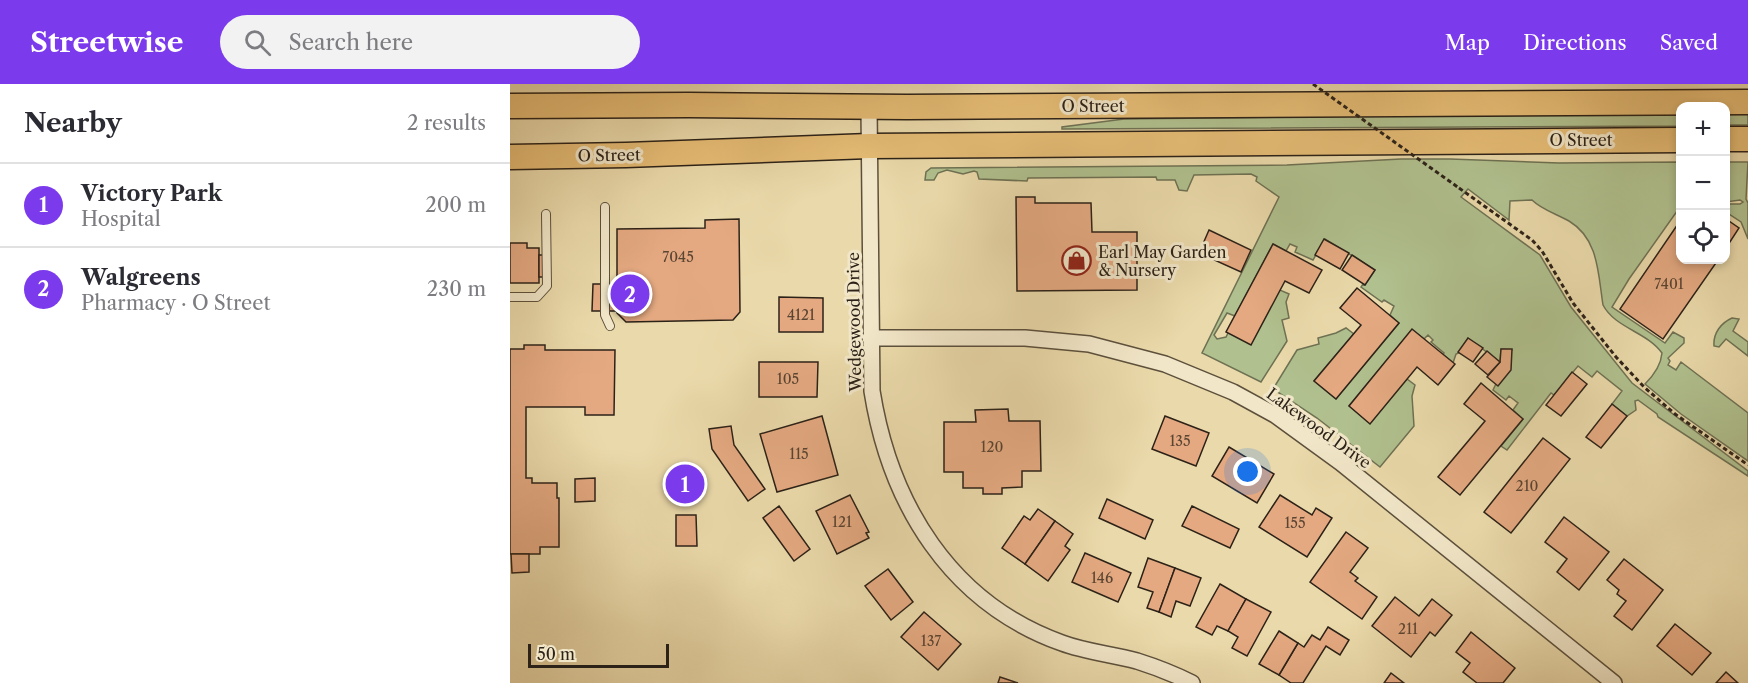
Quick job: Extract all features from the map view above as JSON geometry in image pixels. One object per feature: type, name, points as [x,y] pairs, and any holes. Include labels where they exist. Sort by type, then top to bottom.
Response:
[{"type":"main road","name":"O Street","points":[[510,106],[689,105],[869,108],[1748,102]]},
{"type":"main road","points":[[1730,140],[1748,139]]},
{"type":"main road","name":"O Street","points":[[510,157],[626,156],[869,146],[1676,140]]},
{"type":"street","name":"Wedgewood Drive","points":[[869,108],[870,338],[873,399],[879,432],[892,471],[917,524],[956,574],[986,602],[1030,629],[1078,648],[1138,662],[1172,673],[1192,683]]},
{"type":"street","name":"Lakewood Drive","points":[[870,338],[1025,338],[1081,343],[1165,364],[1233,392],[1275,415],[1341,463],[1614,683]]},
{"type":"lane","points":[[605,207],[605,315],[610,326]]},
{"type":"lane","points":[[510,297],[537,297],[547,286],[546,214]]},
{"type":"path","points":[[1313,84],[1532,240],[1542,251],[1573,303],[1616,357],[1644,387],[1675,414],[1748,465]]},
{"type":"green space","points":[[1748,111],[1748,125],[1730,125],[1730,112]]},
{"type":"green space","points":[[1676,112],[1676,126],[1062,129],[1062,127],[1124,119]]},
{"type":"green space","points":[[1401,159],[1559,163],[1676,162],[1676,213],[1612,307],[1665,343],[1673,332],[1684,338],[1684,343],[1668,358],[1670,361],[1668,365],[1676,370],[1681,362],[1748,413],[1748,461],[1681,414],[1645,384],[1656,370],[1662,353],[1648,340],[1608,313],[1603,305],[1592,247],[1579,229],[1532,200],[1510,201],[1509,220],[1468,189],[1461,197],[1540,255],[1571,307],[1632,383],[1748,471],[1748,476],[1658,417],[1638,400],[1635,401],[1636,410],[1627,416],[1612,404],[1622,391],[1597,371],[1592,377],[1578,366],[1554,395],[1551,393],[1507,450],[1501,446],[1523,419],[1513,410],[1518,403],[1509,396],[1506,400],[1493,390],[1512,350],[1501,349],[1500,362],[1468,338],[1456,354],[1453,363],[1431,342],[1433,340],[1428,335],[1424,339],[1412,330],[1349,406],[1370,423],[1407,379],[1415,385],[1412,396],[1414,426],[1380,467],[1317,418],[1273,389],[1297,350],[1319,344],[1318,338],[1346,328],[1354,334],[1314,381],[1336,399],[1399,323],[1390,315],[1394,306],[1384,300],[1382,302],[1361,287],[1365,285],[1375,270],[1325,239],[1313,260],[1295,252],[1297,247],[1290,244],[1286,251],[1273,244],[1235,316],[1227,313],[1214,335],[1217,339],[1226,337],[1280,290],[1289,294],[1286,302],[1289,318],[1282,320],[1287,341],[1261,382],[1202,353],[1279,197],[1256,181],[1257,177],[1251,174],[1194,175],[1187,191],[1179,190],[1175,180],[1157,180],[1156,177],[1028,178],[1027,181],[979,179],[977,172],[974,171],[963,174],[947,170],[938,173],[934,180],[925,180],[926,172],[931,168],[1287,165]]},
{"type":"green space","points":[[1730,162],[1748,162],[1746,199],[1748,239],[1741,222],[1730,215],[1730,204],[1740,204],[1743,202],[1740,200],[1730,201]]},
{"type":"green space","points":[[1732,318],[1739,319],[1733,331],[1748,342],[1748,356],[1726,339],[1719,347],[1714,346],[1718,329]]},
{"type":"building","name":"Earl May Garden & Nursery","points":[[1016,197],[1035,197],[1035,203],[1091,203],[1092,232],[1137,232],[1137,290],[1017,291]]},
{"type":"building","points":[[739,219],[740,312],[733,320],[626,322],[617,313],[617,229],[705,228],[705,220]]},
{"type":"building","points":[[1730,222],[1739,228],[1730,242]]},
{"type":"building","points":[[1676,227],[1676,264],[1715,264],[1663,339],[1620,309]]},
{"type":"building","points":[[1209,230],[1251,250],[1241,272],[1199,253]]},
{"type":"building","points":[[1324,239],[1349,253],[1340,269],[1315,255]]},
{"type":"building","points":[[510,243],[527,243],[527,248],[539,248],[539,283],[510,283]]},
{"type":"building","points":[[1273,244],[1322,270],[1309,293],[1285,281],[1251,345],[1226,332]]},
{"type":"building","points":[[539,255],[550,255],[550,277],[539,277]]},
{"type":"building","points":[[1352,255],[1375,270],[1365,285],[1342,270]]},
{"type":"building","points":[[593,284],[617,284],[617,311],[592,311]]},
{"type":"building","points":[[1357,288],[1399,323],[1336,399],[1314,381],[1361,325],[1340,308]]},
{"type":"building","points":[[779,297],[823,298],[823,332],[779,332]]},
{"type":"building","points":[[1412,329],[1455,364],[1438,385],[1417,367],[1370,424],[1349,406]]},
{"type":"building","points":[[1468,338],[1483,348],[1473,362],[1458,352]]},
{"type":"building","points":[[524,345],[545,345],[545,350],[615,350],[614,415],[585,415],[585,407],[526,407],[526,478],[532,478],[532,483],[557,483],[557,498],[559,498],[559,547],[540,547],[540,554],[510,554],[510,349],[524,349]]},
{"type":"building","points":[[1501,349],[1512,349],[1511,370],[1498,386],[1487,377],[1500,362]]},
{"type":"building","points":[[1487,351],[1500,362],[1488,375],[1475,364]]},
{"type":"building","points":[[759,362],[818,362],[817,397],[759,397]]},
{"type":"building","points":[[1572,372],[1587,384],[1561,416],[1546,405]]},
{"type":"building","points":[[1481,383],[1523,419],[1460,495],[1438,477],[1485,421],[1464,404]]},
{"type":"building","points":[[1612,404],[1627,416],[1601,448],[1586,437]]},
{"type":"building","points":[[1008,409],[1009,421],[1040,421],[1041,471],[1022,471],[1022,487],[1002,488],[1002,494],[983,494],[983,488],[963,488],[963,472],[944,472],[944,422],[976,422],[975,410]]},
{"type":"building","points":[[822,416],[838,475],[777,492],[760,434]]},
{"type":"building","points":[[1165,416],[1209,433],[1196,466],[1152,449]]},
{"type":"building","points":[[731,426],[734,445],[765,489],[748,501],[712,449],[709,429]]},
{"type":"building","points":[[1543,438],[1570,459],[1511,533],[1484,512]]},
{"type":"building","points":[[1229,447],[1274,474],[1257,503],[1212,476]]},
{"type":"building","points":[[595,478],[595,501],[575,502],[575,479]]},
{"type":"building","points":[[850,495],[869,532],[866,533],[869,538],[837,554],[816,511]]},
{"type":"building","points":[[1280,495],[1312,515],[1316,508],[1332,518],[1307,557],[1259,527]]},
{"type":"building","points":[[1107,499],[1153,520],[1145,539],[1099,518]]},
{"type":"building","points":[[779,506],[810,549],[794,561],[763,518]]},
{"type":"building","points":[[1192,506],[1239,529],[1230,548],[1182,526]]},
{"type":"building","points":[[1038,509],[1055,521],[1025,564],[1002,548],[1024,516],[1030,520]]},
{"type":"building","points":[[676,515],[696,515],[697,546],[676,546]]},
{"type":"building","points":[[1564,517],[1609,552],[1579,590],[1557,572],[1567,559],[1545,542]]},
{"type":"building","points":[[1055,521],[1073,534],[1065,546],[1070,550],[1048,581],[1025,564]]},
{"type":"building","points":[[1346,532],[1368,548],[1350,572],[1358,578],[1355,581],[1377,597],[1362,619],[1310,582]]},
{"type":"building","points":[[1085,553],[1131,573],[1118,602],[1072,582]]},
{"type":"building","points":[[511,554],[529,554],[529,572],[512,573]]},
{"type":"building","points":[[1148,558],[1175,568],[1159,612],[1147,608],[1153,592],[1138,587]]},
{"type":"building","points":[[1624,559],[1663,590],[1632,630],[1614,616],[1626,601],[1617,594],[1619,590],[1607,580]]},
{"type":"building","points":[[1175,568],[1201,578],[1190,606],[1176,601],[1171,617],[1159,612]]},
{"type":"building","points":[[888,569],[913,602],[891,620],[865,586]]},
{"type":"building","points":[[1220,584],[1246,599],[1228,631],[1217,626],[1212,635],[1196,627]]},
{"type":"building","points":[[1395,597],[1419,616],[1432,599],[1452,615],[1435,636],[1430,632],[1411,657],[1372,626]]},
{"type":"building","points":[[1246,599],[1271,612],[1247,656],[1232,648],[1238,637],[1228,631]]},
{"type":"building","points":[[924,612],[961,644],[938,670],[901,637]]},
{"type":"building","points":[[1675,624],[1711,653],[1692,675],[1657,646]]},
{"type":"building","points":[[1328,627],[1349,640],[1340,655],[1326,646],[1303,683],[1291,683],[1279,675],[1298,643],[1304,647],[1312,635],[1320,640]]},
{"type":"building","points":[[1279,631],[1298,643],[1279,675],[1259,664]]},
{"type":"building","points":[[1471,632],[1515,668],[1503,683],[1477,683],[1463,672],[1470,663],[1456,652]]},
{"type":"building","points":[[1726,672],[1738,683],[1716,683]]},
{"type":"building","points":[[1391,673],[1404,683],[1384,683]]},
{"type":"building","points":[[1000,677],[1018,683],[998,683]]},
{"type":"place","name":"Earl May Garden & Nursery","points":[[1077,261]]},
{"type":"place","name":"Walgreens","points":[[630,294]]},
{"type":"place","name":"Victory Park","points":[[685,484]]}]
